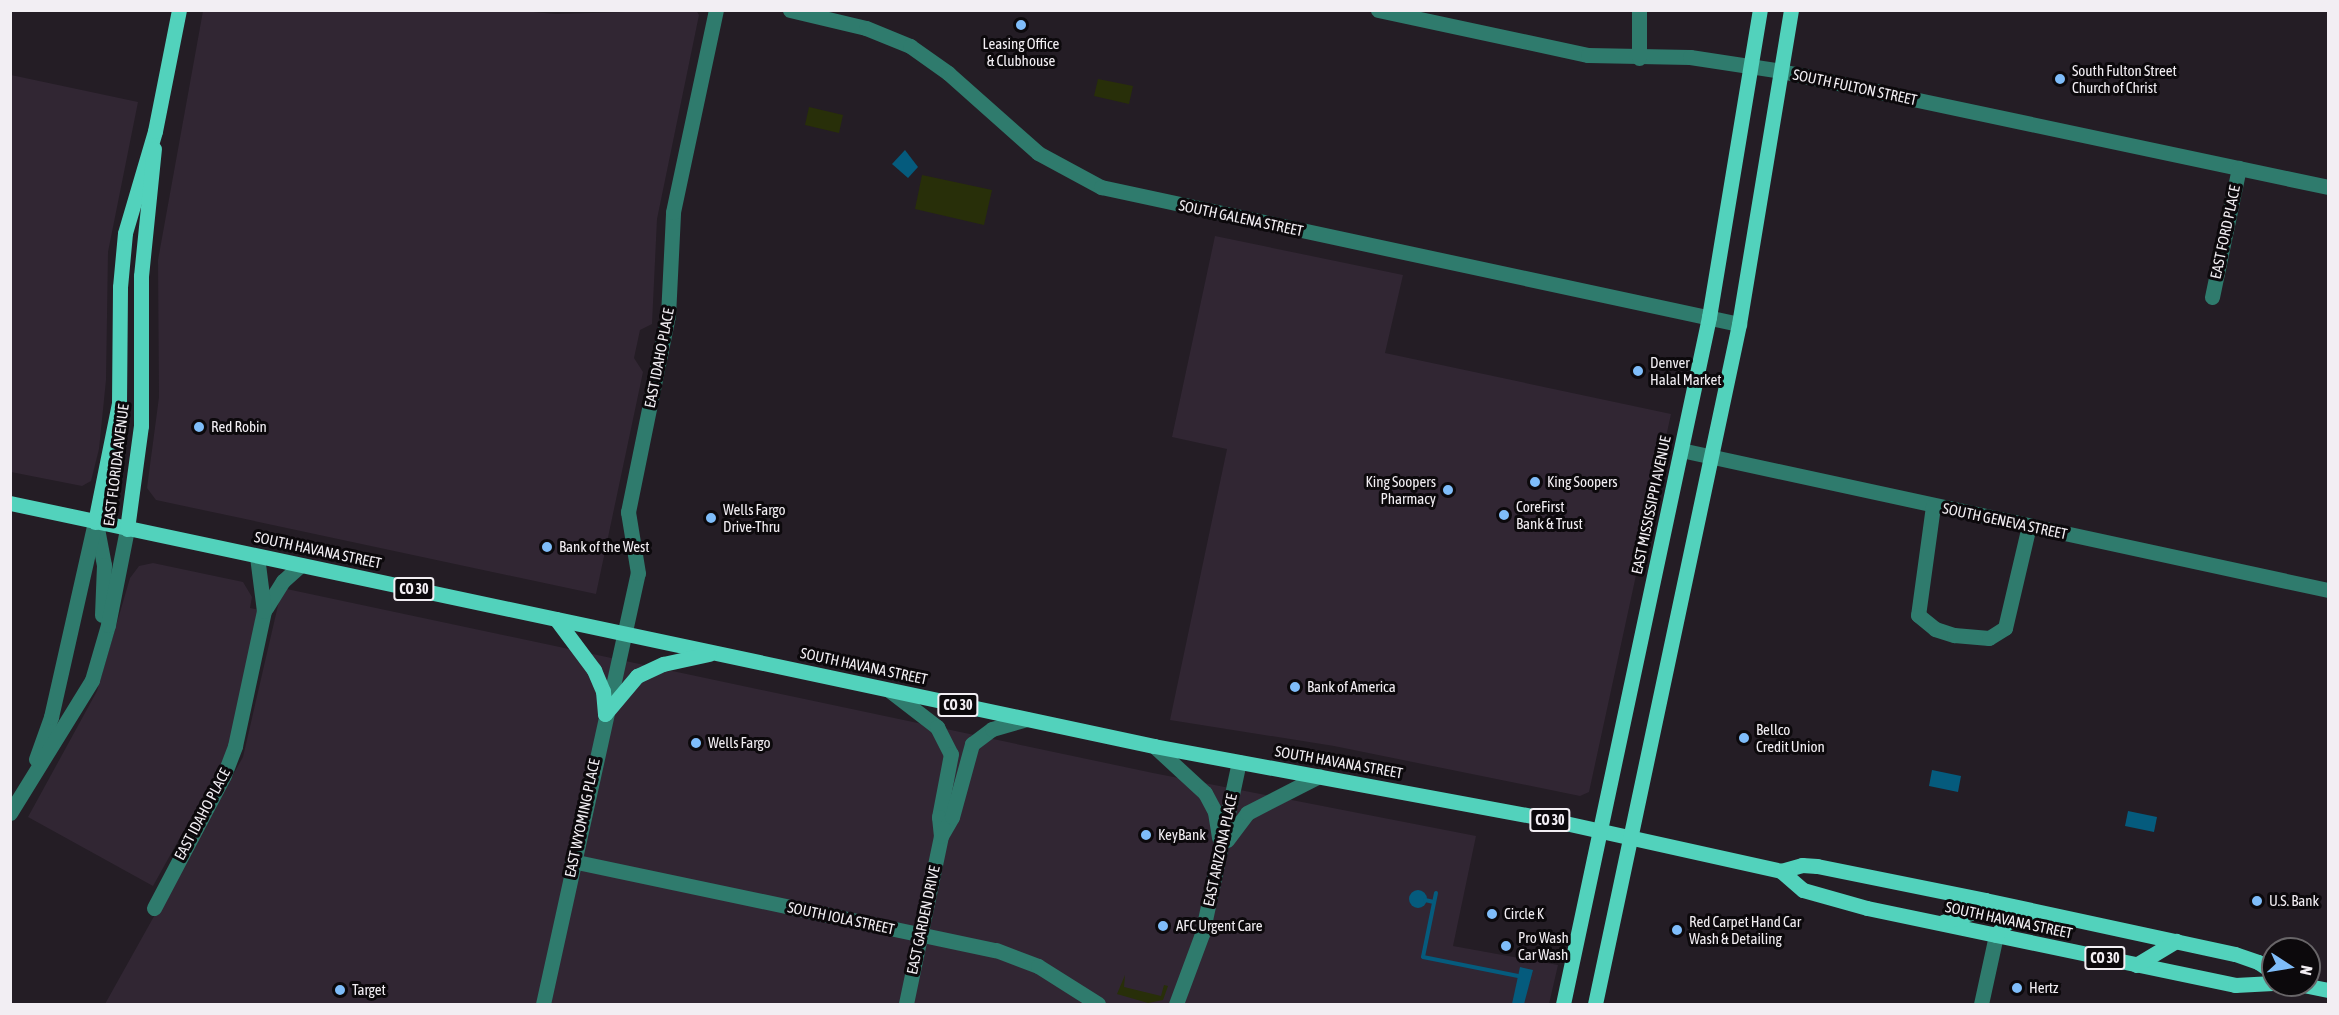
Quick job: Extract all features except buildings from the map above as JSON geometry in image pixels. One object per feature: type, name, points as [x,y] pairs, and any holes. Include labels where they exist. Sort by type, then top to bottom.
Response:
[{"type":"main road","name":"EAST FLORIDA AVENUE","points":[[95,522],[118,403],[120,287],[125,233],[154,130],[179,10]]},
{"type":"main road","name":"EAST MISSISSIPPI AVENUE","points":[[1563,1005],[1709,317],[1760,10]]},
{"type":"main road","points":[[1595,1005],[1739,324],[1791,10]]},
{"type":"main road","name":"EAST FLORIDA AVENUE","points":[[127,529],[141,426],[141,276],[154,130]]},
{"type":"main road","name":"SOUTH HAVANA STREET","points":[[10,503],[1154,746],[1631,836],[1781,871],[1799,865],[1817,866],[1985,900],[2244,956],[2261,965]]},
{"type":"main road","points":[[556,619],[594,670],[603,691],[605,714]]},
{"type":"main road","points":[[605,714],[637,676],[663,664],[715,653]]},
{"type":"main road","name":"SOUTH HAVANA STREET","points":[[1781,871],[1796,886],[1813,894],[1937,923],[2235,985],[2261,984]]},
{"type":"main road","points":[[1937,923],[1967,915],[1985,900]]},
{"type":"main road","points":[[1996,935],[2006,923],[2034,911]]},
{"type":"main road","points":[[2136,965],[2176,941]]},
{"type":"street","name":"EAST IDAHO PLACE","points":[[625,633],[639,564],[628,512],[668,316],[673,212],[716,10]]},
{"type":"street","name":"SOUTH GALENA STREET","points":[[790,10],[866,28],[910,46],[948,72],[1038,153],[1101,187],[1739,324]]},
{"type":"street","name":"SOUTH FULTON STREET","points":[[1378,10],[1582,54],[1639,58],[1690,57],[1781,71],[2328,187]]},
{"type":"street","points":[[1639,10],[1639,58]]},
{"type":"street","name":"EAST FORD PLACE","points":[[2212,297],[2239,168]]},
{"type":"street","name":"SOUTH GENEVA STREET","points":[[1681,450],[2328,590]]},
{"type":"street","points":[[1933,506],[1918,615],[1935,629],[1954,635],[1989,638],[2004,628],[2029,526]]},
{"type":"street","points":[[92,680],[105,581],[103,549],[95,522]]},
{"type":"street","name":"EAST FLORIDA AVENUE","points":[[28,782],[51,717],[95,522]]},
{"type":"street","name":"EAST FLORIDA AVENUE","points":[[10,813],[92,680],[108,625],[127,529]]},
{"type":"street","name":"EAST IDAHO PLACE","points":[[154,908],[232,756],[264,610],[257,556]]},
{"type":"street","name":"EAST IDAHO PLACE","points":[[264,610],[283,581],[301,565]]},
{"type":"street","name":"EAST WYOMING PLACE","points":[[543,1005],[572,861],[625,633]]},
{"type":"street","name":"EAST GARDEN DRIVE","points":[[889,690],[937,727],[950,747],[951,762],[939,817],[941,836],[906,1005]]},
{"type":"street","name":"EAST GARDEN DRIVE","points":[[941,836],[952,817],[972,744],[992,729],[1027,719]]},
{"type":"street","points":[[1154,746],[1211,802],[1218,822],[1220,853]]},
{"type":"street","name":"EAST ARIZONA PLACE","points":[[1176,1005],[1197,954],[1239,762]]},
{"type":"street","points":[[1220,853],[1247,813],[1319,776]]},
{"type":"street","name":"SOUTH IOLA STREET","points":[[572,861],[1021,958],[1098,1005]]},
{"type":"street","points":[[1981,1005],[1996,935]]},
{"type":"shaded area","points":[[696,10],[699,15],[657,219],[652,324],[640,330],[634,358],[643,372],[596,594],[156,500],[147,488],[159,397],[158,260],[203,11],[522,11],[556,14]]},
{"type":"shaded area","points":[[11,75],[138,102],[108,252],[106,380],[99,449],[91,481],[82,486],[11,472]]},
{"type":"shaded area","points":[[1215,236],[1403,275],[1385,353],[1671,414],[1589,792],[1580,796],[1334,746],[1170,720],[1227,449],[1172,437]]},
{"type":"shaded area","points":[[153,563],[243,582],[252,597],[250,608],[264,611],[224,775],[217,771],[153,886],[28,817],[97,691],[130,578],[139,566]]},
{"type":"shaded area","points":[[282,588],[1153,773],[1476,836],[1453,946],[1558,965],[1549,1004],[105,1004],[243,757]]},
{"type":"green space","points":[[1098,79],[1133,86],[1129,104],[1094,96]]},
{"type":"green space","points":[[809,107],[843,115],[839,133],[805,125]]},
{"type":"green space","points":[[922,175],[992,190],[984,225],[915,209]]},
{"type":"green space","points":[[1125,975],[1124,987],[1161,996],[1164,985],[1168,986],[1163,1000],[1148,1003],[1117,994]]},
{"type":"water","points":[[905,150],[918,167],[908,178],[892,164]]},
{"type":"water","points":[[1932,770],[1961,776],[1958,792],[1929,786]]},
{"type":"water","points":[[2128,811],[2157,817],[2154,832],[2125,826]]},
{"type":"water","points":[[1418,890],[1424,893],[1427,899],[1424,905],[1418,908],[1412,905],[1409,899],[1412,893]]},
{"type":"water","points":[[1520,967],[1533,970],[1524,1004],[1512,1004]]},
{"type":"waterway","points":[[1436,893],[1423,957],[1518,976]]},
{"type":"waterway","points":[[1425,900],[1434,902]]},
{"type":"place","name":"Leasing Office & Clubhouse","points":[[1021,25]]},
{"type":"place","name":"South Fulton Street Church of Christ","points":[[2060,79]]},
{"type":"place","name":"Denver Halal Market","points":[[1638,371]]},
{"type":"place","name":"Red Robin","points":[[199,427]]},
{"type":"place","name":"King Soopers","points":[[1535,482]]},
{"type":"place","name":"King Soopers Pharmacy","points":[[1448,490]]},
{"type":"place","name":"CoreFirst Bank & Trust","points":[[1504,515]]},
{"type":"place","name":"Wells Fargo Drive-Thru","points":[[711,518]]},
{"type":"place","name":"Bank of the West","points":[[547,547]]},
{"type":"place","name":"Bank of America","points":[[1295,687]]},
{"type":"place","name":"Bellco Credit Union","points":[[1744,738]]},
{"type":"place","name":"Wells Fargo","points":[[696,743]]},
{"type":"place","name":"KeyBank","points":[[1146,835]]},
{"type":"place","name":"U.S. Bank","points":[[2257,901]]},
{"type":"place","name":"Circle K","points":[[1492,914]]},
{"type":"place","name":"AFC Urgent Care","points":[[1163,926]]},
{"type":"place","name":"Red Carpet Hand Car Wash & Detailing","points":[[1677,930]]},
{"type":"place","name":"Pro Wash Car Wash","points":[[1506,946]]},
{"type":"place","name":"Hertz","points":[[2017,988]]},
{"type":"place","name":"Target","points":[[340,990]]}]
